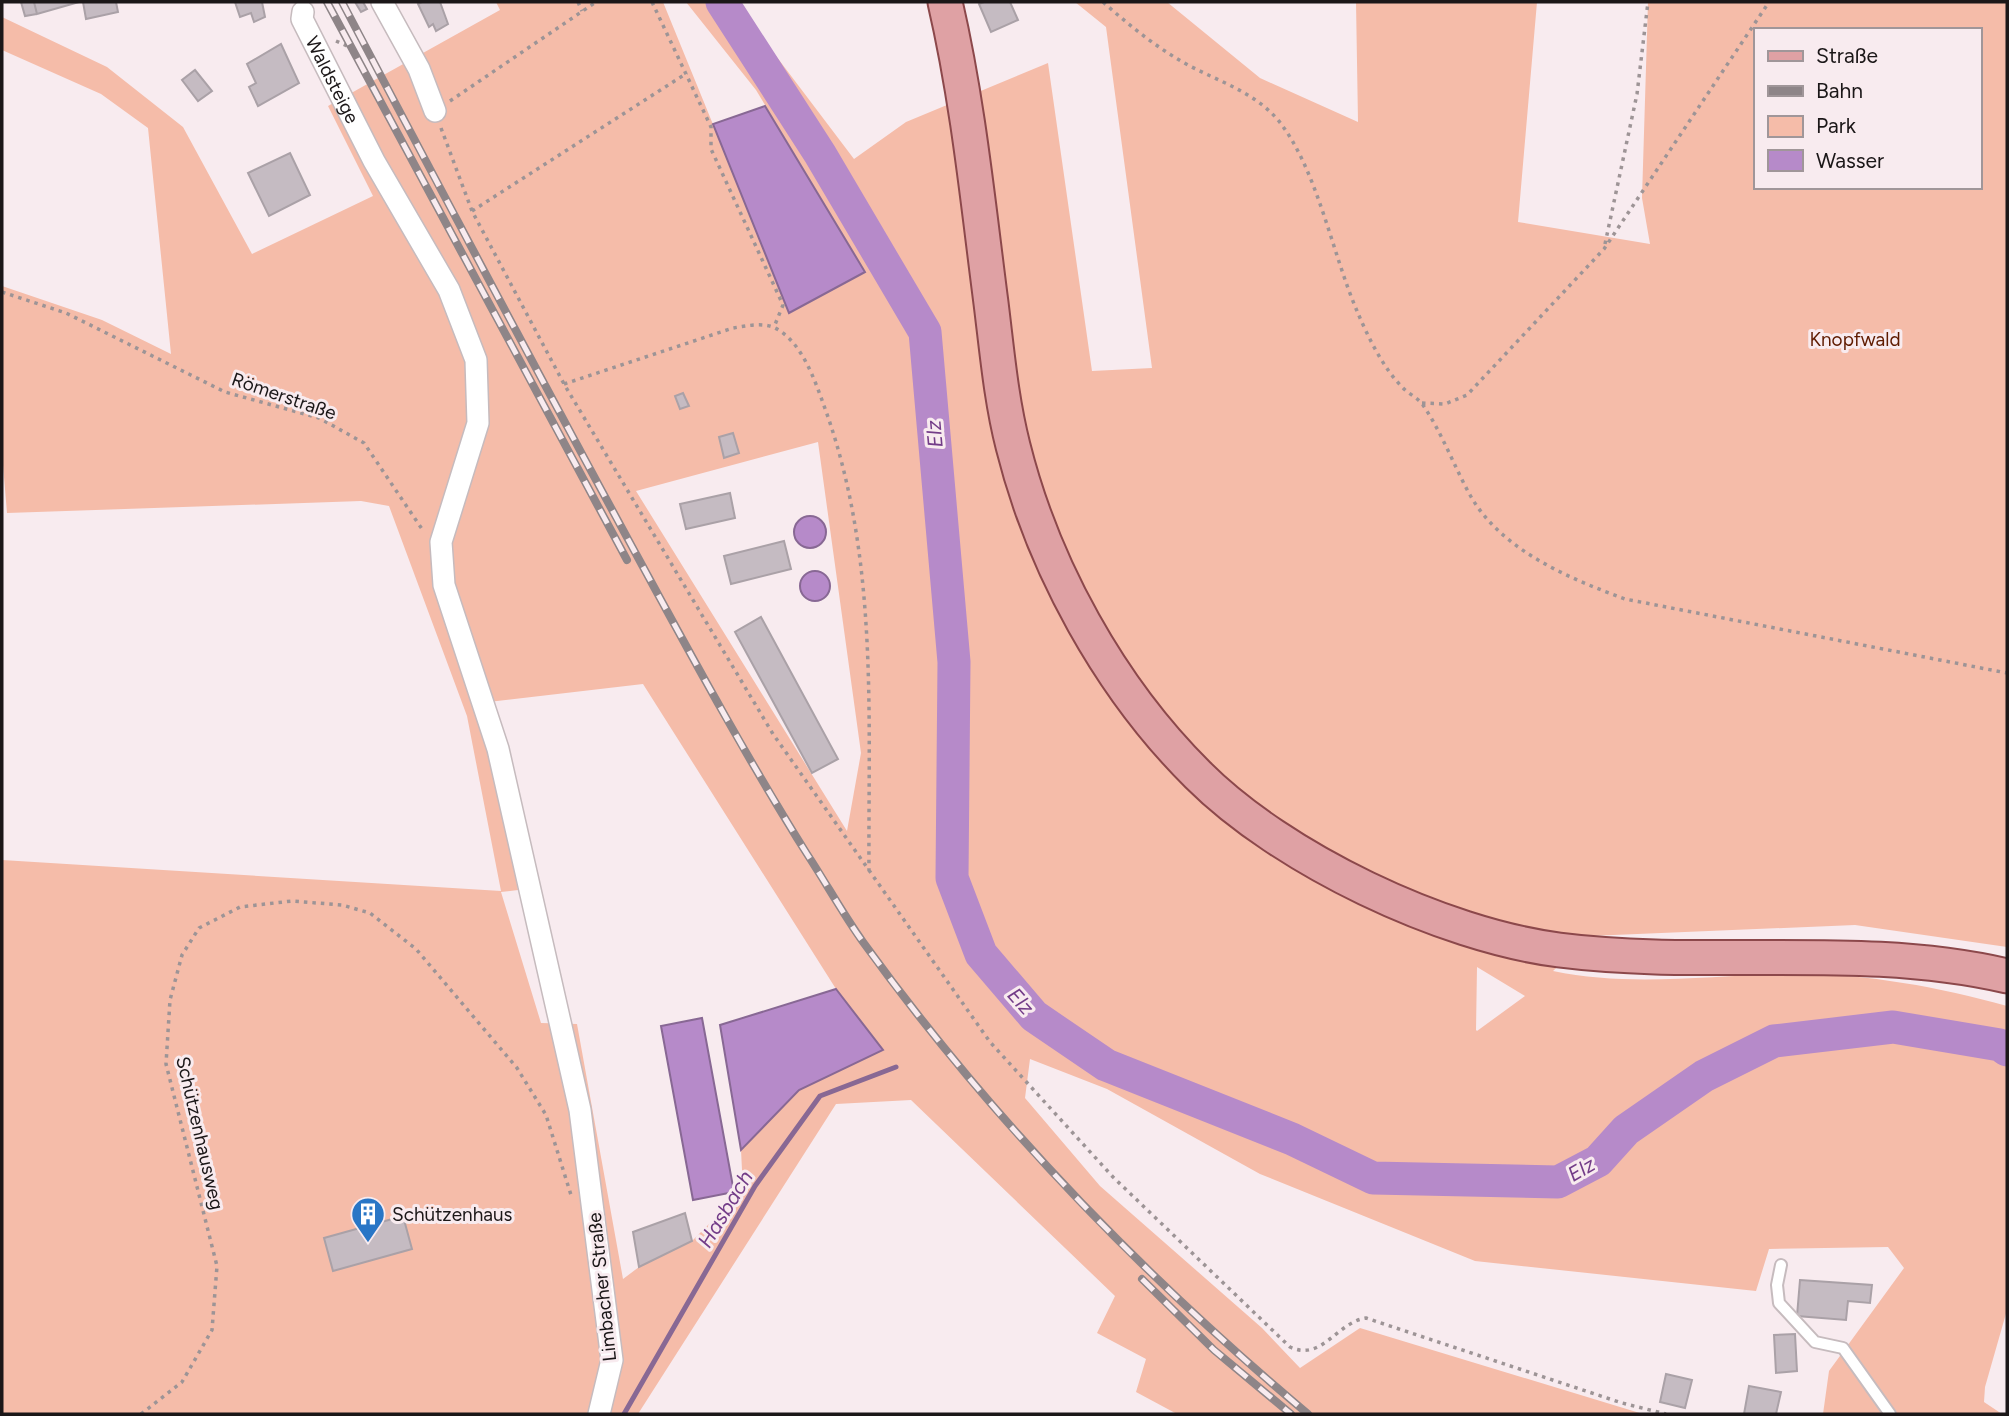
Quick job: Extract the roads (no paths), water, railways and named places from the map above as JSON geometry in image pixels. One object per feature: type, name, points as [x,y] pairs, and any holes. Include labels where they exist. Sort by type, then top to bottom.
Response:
[{"type":"main road","points":[[945,2],[964,99],[1001,386],[1013,446],[1032,510],[1083,618],[1132,700],[1199,777],[1274,836],[1358,885],[1422,913],[1490,935],[1556,950],[1634,957],[1823,957],[1923,962],[2007,976]]},
{"type":"street","points":[[382,2],[419,69],[435,111]]},
{"type":"street","name":"Waldsteige","points":[[302,5],[302,19],[374,161],[449,290],[476,360],[478,422],[441,542]]},
{"type":"street","name":"Limbacher Straße","points":[[441,542],[444,585],[501,762],[580,1110],[612,1360],[601,1411]]},
{"type":"lane","points":[[1780,1265],[1776,1285],[1779,1303],[1815,1342],[1843,1348],[1890,1414]]},
{"type":"water","points":[[765,106],[865,272],[789,313],[713,124]]},
{"type":"water","points":[[810,516],[821,521],[826,532],[821,543],[810,548],[799,543],[794,532],[799,521]]},
{"type":"water","points":[[815,571],[821,572],[829,580],[829,592],[821,600],[815,601],[809,600],[801,592],[800,586],[801,580],[809,572]]},
{"type":"water","points":[[836,989],[883,1050],[799,1090],[741,1150],[720,1025]]},
{"type":"water","points":[[702,1018],[734,1192],[693,1200],[661,1026]]},
{"type":"waterway","name":"Elz","points":[[722,2],[820,154],[925,332],[954,662],[952,878],[981,954],[1034,1016],[1106,1065],[1292,1139],[1373,1178],[1558,1182],[1598,1161],[1626,1130],[1704,1076],[1774,1041],[1893,1027],[2000,1045],[2007,1050]]},
{"type":"waterway","name":"Hasbach","points":[[624,1414],[755,1186],[820,1096],[896,1067]]},
{"type":"railway","points":[[327,2],[627,560]]},
{"type":"railway","points":[[342,2],[686,646],[765,785],[856,931],[963,1071],[1071,1192],[1186,1306],[1308,1414]]},
{"type":"railway","points":[[1142,1279],[1214,1350],[1291,1414]]},
{"type":"place","name":"Schützenhaus","points":[[368,1244]]},
{"type":"park label","name":"Knopfwald","points":[[1855,339]]}]
